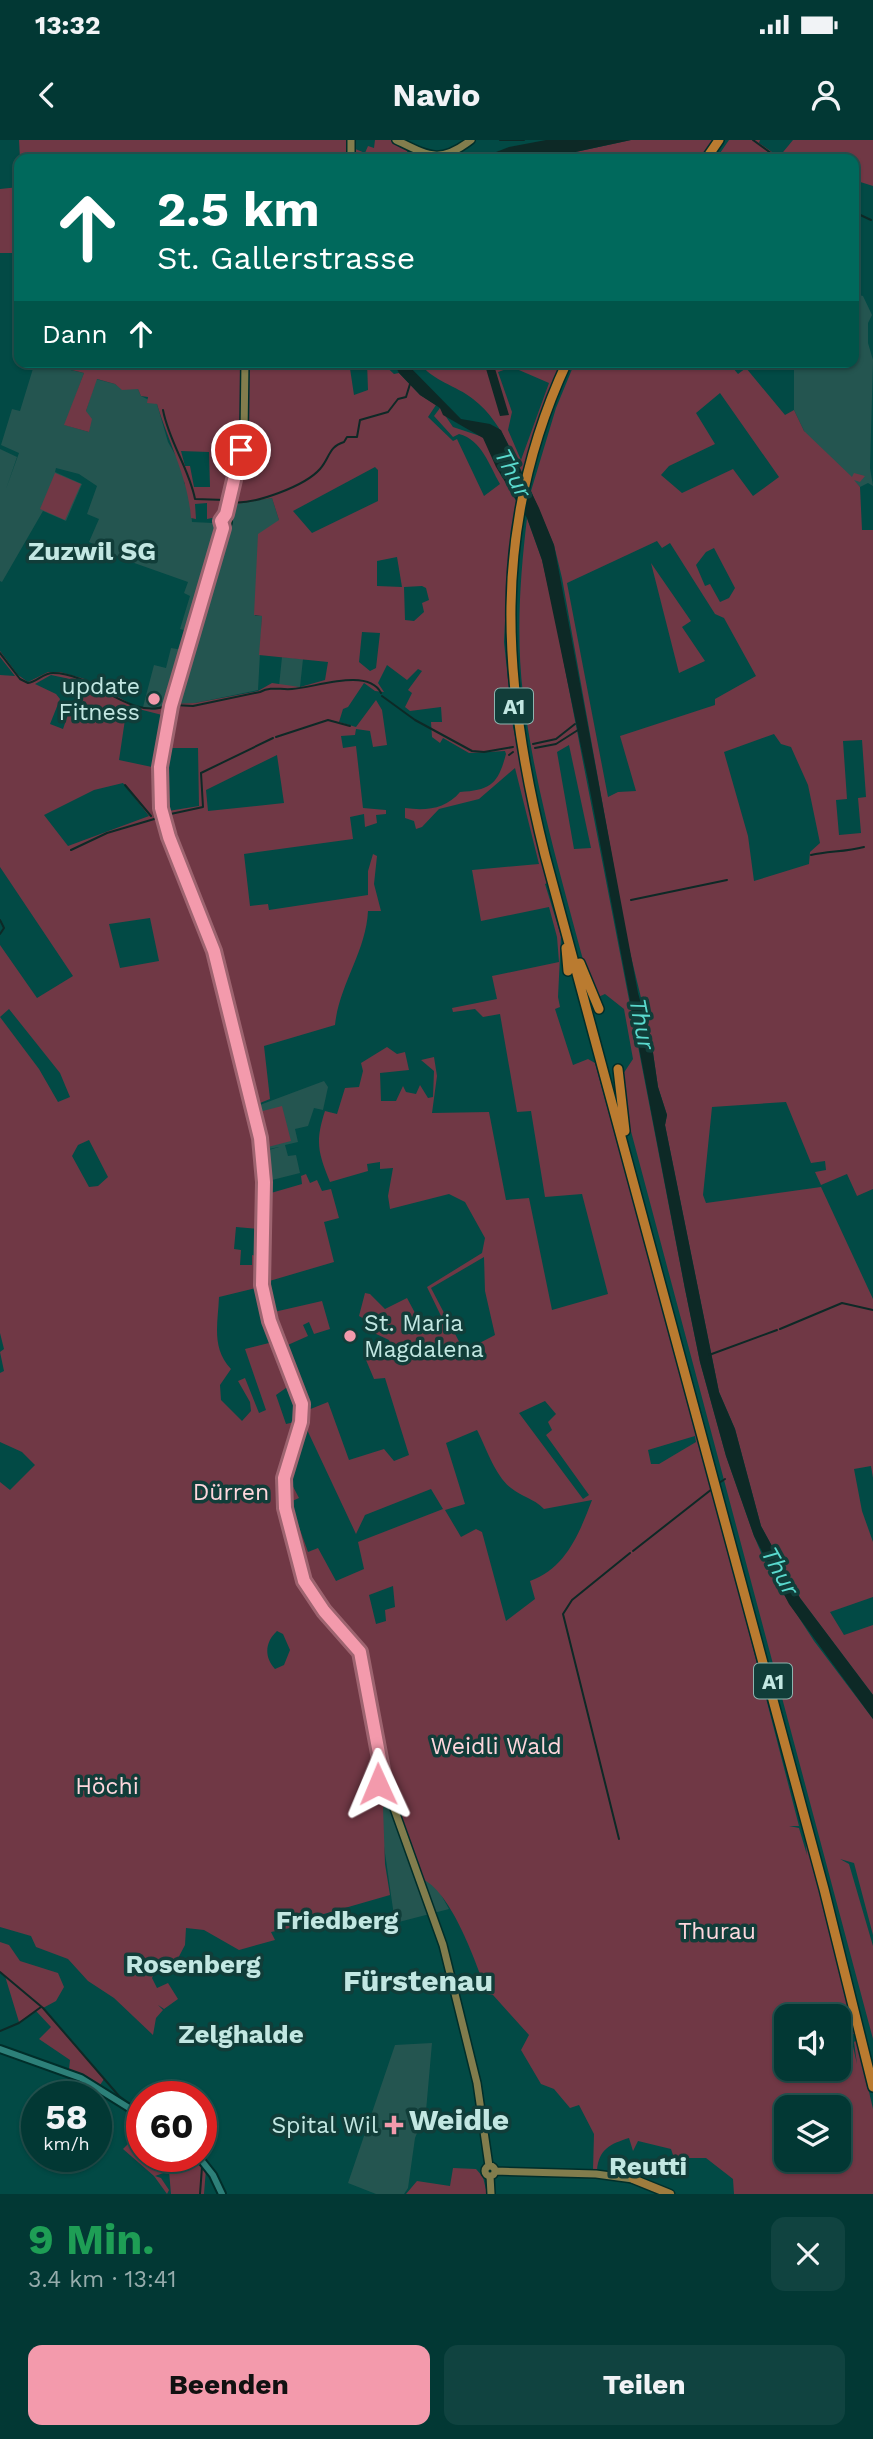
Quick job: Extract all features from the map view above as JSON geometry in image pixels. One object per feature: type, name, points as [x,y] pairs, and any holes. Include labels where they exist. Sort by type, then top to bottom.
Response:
[{"type":"highway","name":"A1","points":[[567,368],[531,467],[519,528],[509,605],[512,684],[524,764],[626,1137],[830,1908],[873,2087]]},
{"type":"highway","name":"A1","points":[[556,885],[568,971]]},
{"type":"highway","name":"A1","points":[[561,912],[835,1910],[873,2065]]},
{"type":"highway","name":"A1","points":[[578,958],[599,1009]]},
{"type":"highway","name":"A1","points":[[590,1040],[610,1094]]},
{"type":"highway","name":"A1","points":[[618,1069],[626,1137]]},
{"type":"highway","points":[[634,2179],[670,2194]]},
{"type":"main road","points":[[396,140],[433,154]]},
{"type":"main road","points":[[446,154],[455,152],[471,140]]},
{"type":"main road","points":[[245,368],[244,434],[224,522],[171,705],[159,774],[163,816],[214,951],[260,1138],[264,1182],[262,1285],[270,1321],[302,1404],[301,1422],[284,1478],[285,1508],[304,1581],[324,1611],[360,1652],[383,1776],[378,1784],[386,1786],[443,1945],[476,2079],[491,2171],[491,2194]]},
{"type":"main road","points":[[0,2049],[85,2080],[126,2106]]},
{"type":"main road","points":[[491,2171],[613,2175],[634,2179]]},
{"type":"main road","points":[[211,2172],[222,2194]]},
{"type":"shaded area","points":[[859,295],[863,296],[872,315],[868,323],[868,343],[873,360],[870,468],[873,486],[868,483],[860,487],[805,433],[794,410],[794,368],[859,368]]},
{"type":"shaded area","points":[[33,368],[62,368],[84,373],[65,425],[89,432],[86,411],[96,379],[115,384],[122,389],[138,389],[141,396],[157,404],[168,442],[184,470],[192,522],[213,523],[225,530],[231,527],[231,505],[272,498],[279,520],[255,616],[262,616],[258,690],[195,703],[173,704],[187,656],[183,651],[169,704],[154,710],[143,707],[154,665],[166,668],[171,648],[183,650],[187,631],[180,629],[190,596],[184,593],[188,582],[123,559],[89,542],[99,519],[87,514],[97,486],[79,474],[56,468],[55,472],[82,484],[66,521],[43,511],[2,582],[0,581],[0,449],[17,457],[6,489],[19,453],[1,445],[12,409],[20,411]]},
{"type":"shaded area","points":[[282,657],[303,659],[300,687],[279,686]]},
{"type":"shaded area","points":[[324,1081],[328,1087],[323,1110],[314,1108],[308,1126],[295,1129],[298,1142],[285,1145],[288,1156],[296,1155],[300,1173],[264,1182],[262,1152],[279,1147],[264,1150],[257,1106]]},
{"type":"shaded area","points":[[389,1805],[449,1909],[395,1923],[383,1839],[383,1807]]},
{"type":"shaded area","name":"Spital Wil","points":[[432,2043],[426,2111],[415,2138],[408,2188],[404,2194],[376,2194],[348,2183],[395,2045]]},
{"type":"green space","points":[[19,140],[353,140],[353,148],[365,153],[368,146],[374,148],[375,140],[396,140],[408,146],[407,154],[20,154]]},
{"type":"green space","points":[[631,140],[714,140],[704,154],[566,154]]},
{"type":"green space","points":[[729,140],[760,140],[759,143],[775,154],[719,154]]},
{"type":"green space","points":[[793,140],[873,140],[873,186],[859,182],[859,154],[781,154]]},
{"type":"green space","points":[[14,188],[14,253],[0,253],[0,189]]},
{"type":"green space","points":[[64,368],[350,368],[354,395],[368,390],[367,368],[388,368],[394,374],[399,373],[420,395],[436,405],[428,417],[453,441],[457,439],[484,496],[500,484],[484,454],[467,437],[459,434],[453,437],[434,416],[440,408],[453,427],[483,437],[516,501],[507,578],[504,642],[513,727],[548,883],[545,884],[561,936],[558,997],[560,1007],[555,1009],[573,1065],[588,1059],[595,1063],[699,1439],[799,1826],[789,1826],[799,1828],[807,1855],[804,1830],[848,2004],[774,2004],[774,2081],[851,2081],[851,2038],[857,2064],[854,2042],[857,2040],[873,2109],[873,2194],[734,2194],[733,2179],[706,2158],[674,2158],[671,2149],[638,2141],[633,2151],[629,2138],[607,2148],[600,2157],[597,2170],[593,2170],[594,2134],[579,2105],[570,2108],[554,2089],[541,2084],[521,2050],[529,2035],[493,1995],[487,1994],[454,1914],[444,1899],[424,1880],[389,1805],[383,1807],[385,1864],[390,1895],[324,1914],[304,1925],[271,1932],[275,1940],[239,1950],[204,1930],[186,1928],[185,1945],[175,1964],[161,1962],[152,1978],[157,1988],[168,1983],[178,1999],[164,2009],[158,2005],[163,2010],[156,2018],[153,2035],[114,1998],[88,1981],[68,1959],[36,1947],[31,1936],[0,1927],[0,1482],[10,1490],[35,1465],[22,1452],[0,1442],[0,1373],[4,1371],[0,1352],[4,1349],[0,1333],[0,1017],[0,945],[37,998],[73,976],[0,867],[0,675],[15,676],[0,657],[0,651],[18,675],[28,682],[48,672],[60,672],[85,679],[133,705],[154,710],[166,704],[195,703],[258,691],[272,683],[300,687],[325,680],[328,662],[259,655],[262,616],[254,615],[258,534],[279,520],[272,498],[231,505],[222,516],[207,519],[207,503],[195,504],[196,519],[191,518],[182,474],[157,404],[147,403],[148,397],[141,396],[138,389],[122,390],[115,384],[97,379],[86,411],[92,419],[89,432],[64,425],[84,373]],"holes":[[[181,451],[209,452],[210,487],[194,487],[190,466],[185,466]],[[375,467],[378,470],[378,501],[312,533],[293,511]],[[397,557],[402,587],[377,586],[377,561]],[[404,587],[426,588],[429,600],[422,603],[424,612],[414,621],[405,620]],[[362,632],[380,633],[376,668],[370,671],[359,662]],[[387,665],[407,680],[418,669],[422,671],[408,690],[412,693],[405,707],[410,711],[441,707],[442,722],[431,722],[432,737],[440,743],[443,738],[469,753],[505,751],[506,754],[496,779],[486,787],[460,792],[435,808],[405,808],[405,818],[414,821],[416,829],[422,827],[439,809],[479,799],[515,768],[539,864],[472,870],[481,921],[549,907],[557,937],[559,962],[492,976],[497,999],[452,1008],[453,1012],[475,1009],[483,1017],[500,1014],[517,1112],[531,1111],[545,1197],[582,1194],[608,1294],[552,1310],[529,1198],[506,1200],[489,1112],[432,1113],[437,1076],[434,1057],[421,1060],[434,1071],[433,1097],[428,1098],[420,1085],[416,1094],[406,1092],[403,1086],[396,1101],[381,1101],[380,1073],[409,1070],[405,1052],[397,1054],[387,1047],[361,1063],[363,1071],[359,1087],[345,1088],[337,1114],[325,1111],[322,1122],[319,1147],[330,1182],[368,1171],[367,1164],[380,1162],[380,1169],[393,1168],[388,1196],[390,1209],[449,1194],[465,1202],[485,1238],[482,1253],[427,1287],[441,1316],[422,1326],[407,1298],[385,1309],[370,1294],[365,1293],[359,1316],[375,1325],[372,1332],[389,1340],[394,1355],[366,1360],[374,1379],[385,1378],[409,1455],[394,1461],[384,1449],[349,1460],[328,1402],[308,1410],[281,1348],[308,1336],[303,1325],[309,1322],[314,1334],[330,1329],[322,1301],[274,1312],[266,1282],[334,1262],[324,1222],[339,1218],[331,1189],[322,1191],[317,1180],[310,1183],[306,1174],[301,1176],[302,1184],[264,1195],[255,1105],[270,1099],[264,1046],[335,1025],[337,1010],[363,940],[368,911],[381,911],[374,884],[377,856],[373,854],[368,871],[368,895],[269,910],[268,904],[250,906],[244,854],[353,839],[350,817],[364,814],[365,827],[377,823],[376,815],[386,814],[386,810],[363,808],[356,746],[343,748],[341,736],[355,735],[356,729],[370,731],[373,747],[387,745],[382,710],[376,700],[356,727],[339,722],[343,709],[348,707],[364,683],[375,691],[384,692],[378,683]],[[51,675],[84,682],[77,707],[71,706],[63,729],[50,724],[60,699],[56,694],[35,684]],[[127,706],[166,716],[152,767],[119,760]],[[163,748],[198,748],[199,806],[162,812]],[[277,755],[284,803],[208,811],[206,790]],[[123,783],[149,816],[68,846],[44,815],[94,790]],[[150,918],[159,961],[120,968],[109,924]],[[9,1009],[60,1073],[70,1097],[58,1102],[39,1069],[0,1017]],[[89,1140],[108,1177],[98,1186],[89,1187],[72,1156],[78,1145]],[[236,1227],[260,1229],[258,1256],[252,1255],[252,1265],[240,1265],[241,1250],[234,1249]],[[484,1257],[485,1291],[495,1335],[464,1351],[431,1288]],[[260,1287],[269,1343],[245,1349],[266,1410],[259,1413],[245,1378],[238,1381],[250,1402],[251,1411],[242,1421],[221,1400],[220,1385],[231,1369],[218,1344],[219,1297]],[[293,1383],[300,1404],[299,1421],[286,1424],[276,1395]],[[545,1401],[556,1414],[548,1422],[552,1430],[546,1435],[589,1495],[583,1499],[519,1413]],[[302,1419],[356,1534],[365,1515],[431,1489],[443,1509],[358,1542],[364,1569],[336,1581],[318,1548],[308,1552],[290,1502],[299,1498],[285,1471]],[[477,1430],[505,1483],[544,1509],[592,1500],[576,1537],[562,1559],[553,1568],[530,1581],[535,1599],[506,1621],[482,1532],[476,1529],[461,1537],[445,1510],[465,1504],[446,1443]],[[695,1436],[696,1442],[659,1464],[651,1464],[648,1450]],[[393,1586],[395,1607],[385,1610],[386,1621],[376,1624],[369,1595]],[[277,1631],[283,1634],[290,1650],[284,1665],[275,1669],[267,1649],[270,1639]]]},
{"type":"green space","points":[[424,368],[509,368],[498,372],[512,412],[508,430],[521,460],[549,383],[514,368],[561,368],[522,472],[502,432],[489,414],[466,394]]},
{"type":"green space","points":[[573,368],[733,368],[738,374],[746,368],[785,415],[794,410],[804,431],[852,477],[854,473],[865,476],[860,482],[854,480],[860,487],[862,530],[873,530],[873,1189],[857,1196],[847,1174],[821,1185],[815,1172],[826,1170],[825,1161],[811,1163],[786,1102],[712,1107],[703,1195],[706,1203],[821,1187],[873,1299],[873,1478],[871,1466],[854,1469],[862,1511],[873,1542],[873,1597],[830,1612],[844,1635],[873,1625],[873,1695],[800,1598],[761,1526],[735,1429],[719,1392],[665,1125],[667,1115],[658,1087],[651,1039],[627,940],[562,578],[554,545],[531,491],[556,408]],"holes":[[[720,393],[779,477],[753,496],[733,469],[682,493],[661,475],[669,466],[715,444],[696,413]],[[657,541],[662,548],[670,543],[715,614],[724,618],[756,676],[715,699],[715,705],[620,736],[636,791],[618,792],[608,797],[567,583]],[[714,548],[735,588],[729,598],[720,602],[710,584],[705,586],[696,565],[706,552]],[[774,734],[781,744],[791,747],[808,785],[820,843],[810,852],[809,864],[754,881],[748,836],[724,752]],[[862,740],[866,797],[858,798],[861,833],[839,835],[836,800],[847,799],[843,741]]]},
{"type":"green space","points":[[55,473],[81,484],[65,520],[40,509]]},
{"type":"green space","points":[[527,518],[542,560],[554,612],[685,1289],[700,1362],[726,1456],[770,1573],[814,1641],[873,1719],[873,1935],[854,1863],[840,1859],[849,1864],[873,1946],[873,2039],[624,1105],[623,1074],[633,1059],[624,1009],[605,994],[596,998],[590,986],[543,805],[528,731],[521,672],[520,606]],"holes":[[[569,745],[591,848],[574,849],[557,752]]]},
{"type":"green space","points":[[651,563],[691,621],[682,627],[705,661],[679,673]]},
{"type":"green space","points":[[282,1106],[291,1141],[268,1147],[259,1112]]},
{"type":"green space","points":[[0,1942],[9,1945],[20,1961],[58,1973],[64,1987],[56,2001],[43,2008],[104,2079],[103,2081],[92,2081],[69,2069],[70,2060],[39,2039],[51,2027],[36,2011],[19,2022],[5,1976],[0,1972]]},
{"type":"green space","points":[[851,2018],[855,2034],[851,2034]]},
{"type":"green space","points":[[453,2168],[476,2169],[483,2177],[487,2194],[406,2194],[417,2181],[450,2186]]},
{"type":"green space","points":[[149,2172],[166,2172],[155,2176],[161,2178],[169,2190],[167,2194]]},
{"type":"green space","points":[[169,2172],[206,2172],[204,2194],[171,2194]]},
{"type":"water","points":[[546,140],[631,140],[566,154],[491,154],[509,147]]},
{"type":"water","name":"Thur","points":[[396,368],[411,368],[461,419],[490,424],[501,430],[554,545],[638,993],[651,1039],[658,1087],[667,1115],[665,1125],[719,1392],[735,1429],[761,1526],[800,1598],[873,1695],[873,1719],[789,1604],[754,1536],[726,1456],[700,1362],[685,1289],[588,780],[542,560],[527,518],[496,467],[483,438],[443,415],[440,408],[420,395]]},
{"type":"water","points":[[486,368],[495,368],[509,415],[500,416]]},
{"type":"waterway","points":[[500,140],[524,140]]},
{"type":"waterway","points":[[753,140],[772,154]]},
{"type":"waterway","points":[[859,214],[871,220]]},
{"type":"waterway","points":[[232,502],[266,497],[303,482],[320,469],[335,447],[347,437],[357,437],[360,420],[388,412],[398,399],[406,397],[410,384]]},
{"type":"waterway","points":[[163,410],[195,499],[225,500]]},
{"type":"waterway","points":[[0,653],[20,679],[28,683],[49,673],[68,675],[140,707],[154,709],[169,705]]},
{"type":"waterway","points":[[174,705],[193,706],[268,689],[292,689],[353,680],[374,685],[381,693]]},
{"type":"waterway","points":[[382,696],[415,720],[472,751],[484,752],[513,747]]},
{"type":"waterway","points":[[276,737],[328,720],[350,726]]},
{"type":"waterway","points":[[533,744],[556,739],[575,724]]},
{"type":"waterway","points":[[535,748],[556,744],[578,730]]},
{"type":"waterway","points":[[166,815],[203,807],[201,773],[273,738]]},
{"type":"waterway","points":[[509,755],[513,752]]},
{"type":"waterway","points":[[125,785],[151,816]]},
{"type":"waterway","points":[[71,850],[107,833],[161,817]]},
{"type":"waterway","points":[[811,855],[864,847]]},
{"type":"waterway","points":[[631,900],[727,880]]},
{"type":"waterway","points":[[0,920],[4,928],[0,934]]},
{"type":"waterway","points":[[780,1329],[842,1303],[873,1310]]},
{"type":"waterway","points":[[709,1355],[777,1330]]},
{"type":"waterway","points":[[719,1483],[725,1479]]},
{"type":"waterway","points":[[633,1551],[712,1489]]},
{"type":"waterway","points":[[619,1839],[563,1614],[572,1600],[630,1553]]},
{"type":"waterway","points":[[0,1972],[43,2008],[126,2101]]},
{"type":"waterway","points":[[0,2031],[19,2023],[41,2007]]},
{"type":"waterway","points":[[200,2194],[202,2172]]},
{"type":"place","name":"update Fitness","points":[[154,699]]},
{"type":"place","name":"St. Maria Magdalena","points":[[350,1336]]},
{"type":"place","name":"Spital Wil","points":[[394,2125]]},
{"type":"district","name":"Zuzwil SG","points":[[92,551]]},
{"type":"district","name":"Friedberg","points":[[337,1920]]},
{"type":"district","name":"Rosenberg","points":[[193,1964]]},
{"type":"district","name":"Fürstenau","points":[[418,1980]]},
{"type":"district","name":"Zelghalde","points":[[241,2034]]},
{"type":"district","name":"Weidle","points":[[459,2119]]},
{"type":"district","name":"Reutti","points":[[648,2166]]},
{"type":"route","points":[[241,450],[225,518],[221,521],[223,528],[192,628],[166,727],[159,774],[160,794],[169,837],[214,951],[260,1138],[264,1182],[262,1285],[270,1321],[298,1386],[302,1404],[301,1422],[284,1478],[285,1508],[304,1581],[324,1611],[360,1652],[383,1775],[378,1784]]},
{"type":"park label","name":"Dürren","points":[[231,1492]]},
{"type":"park label","name":"Weidli Wald","points":[[496,1746]]},
{"type":"park label","name":"Höchi","points":[[107,1786]]},
{"type":"park label","name":"Thurau","points":[[717,1931]]}]
